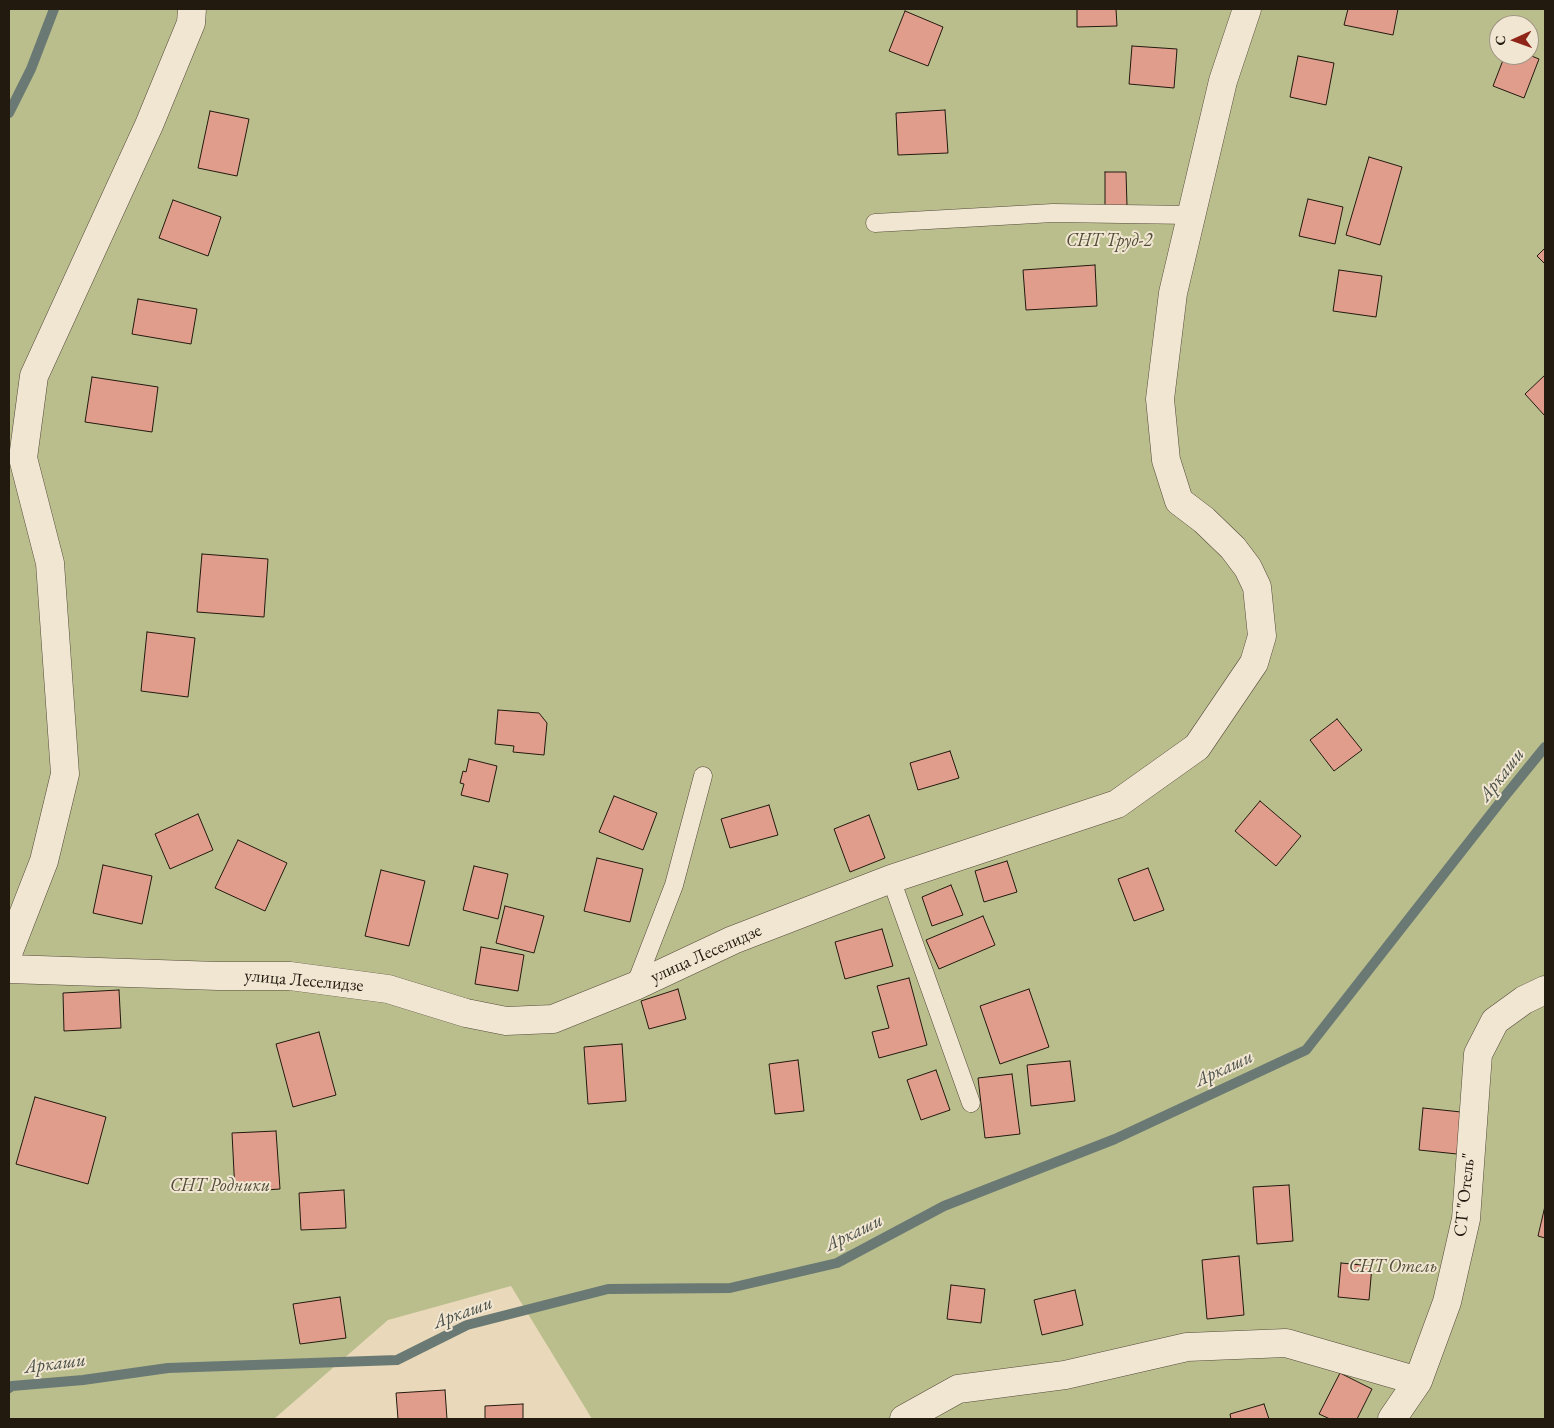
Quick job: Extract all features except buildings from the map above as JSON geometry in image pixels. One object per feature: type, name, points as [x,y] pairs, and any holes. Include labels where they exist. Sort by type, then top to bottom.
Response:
[{"type":"street","points":[[9,951],[44,861],[65,774],[50,563],[23,458],[34,376],[148,124],[191,24],[192,9]]},
{"type":"street","points":[[1191,214],[1223,81],[1247,9]]},
{"type":"street","name":"улица Леселидзе","points":[[9,969],[290,976],[388,989],[466,1013],[506,1021],[552,1019],[635,986],[733,940],[891,879],[1118,804],[1197,746],[1254,663],[1262,636],[1257,587],[1248,568],[1233,548],[1204,520],[1179,501],[1166,460],[1160,399],[1173,293],[1191,214]]},
{"type":"street","name":"СТ \"Отель\"","points":[[1392,1419],[1418,1381],[1447,1302],[1466,1219],[1478,1054],[1495,1021],[1524,1000],[1545,990]]},
{"type":"street","points":[[904,1419],[958,1389],[1066,1375],[1186,1347],[1286,1343],[1418,1381]]},
{"type":"lane","points":[[875,223],[1053,212],[1191,214]]},
{"type":"lane","points":[[635,986],[674,885],[702,776]]},
{"type":"lane","points":[[891,879],[971,1103]]},
{"type":"green space","points":[[9,9],[1545,9],[1545,1419],[592,1419],[511,1286],[388,1320],[274,1419],[9,1419]]},
{"type":"waterway","points":[[9,113],[31,69],[54,9]]},
{"type":"waterway","name":"Аркаши","points":[[9,1388],[12,1386],[83,1380],[168,1368],[397,1360],[467,1325],[608,1289],[730,1288],[837,1263],[944,1206],[1115,1139],[1306,1050],[1545,747]]},
{"type":"park label","name":"СНТ Труд-2","points":[[1109,241]]},
{"type":"park label","name":"СНТ Родники","points":[[220,1186]]},
{"type":"park label","name":"СНТ Отель","points":[[1393,1267]]}]
